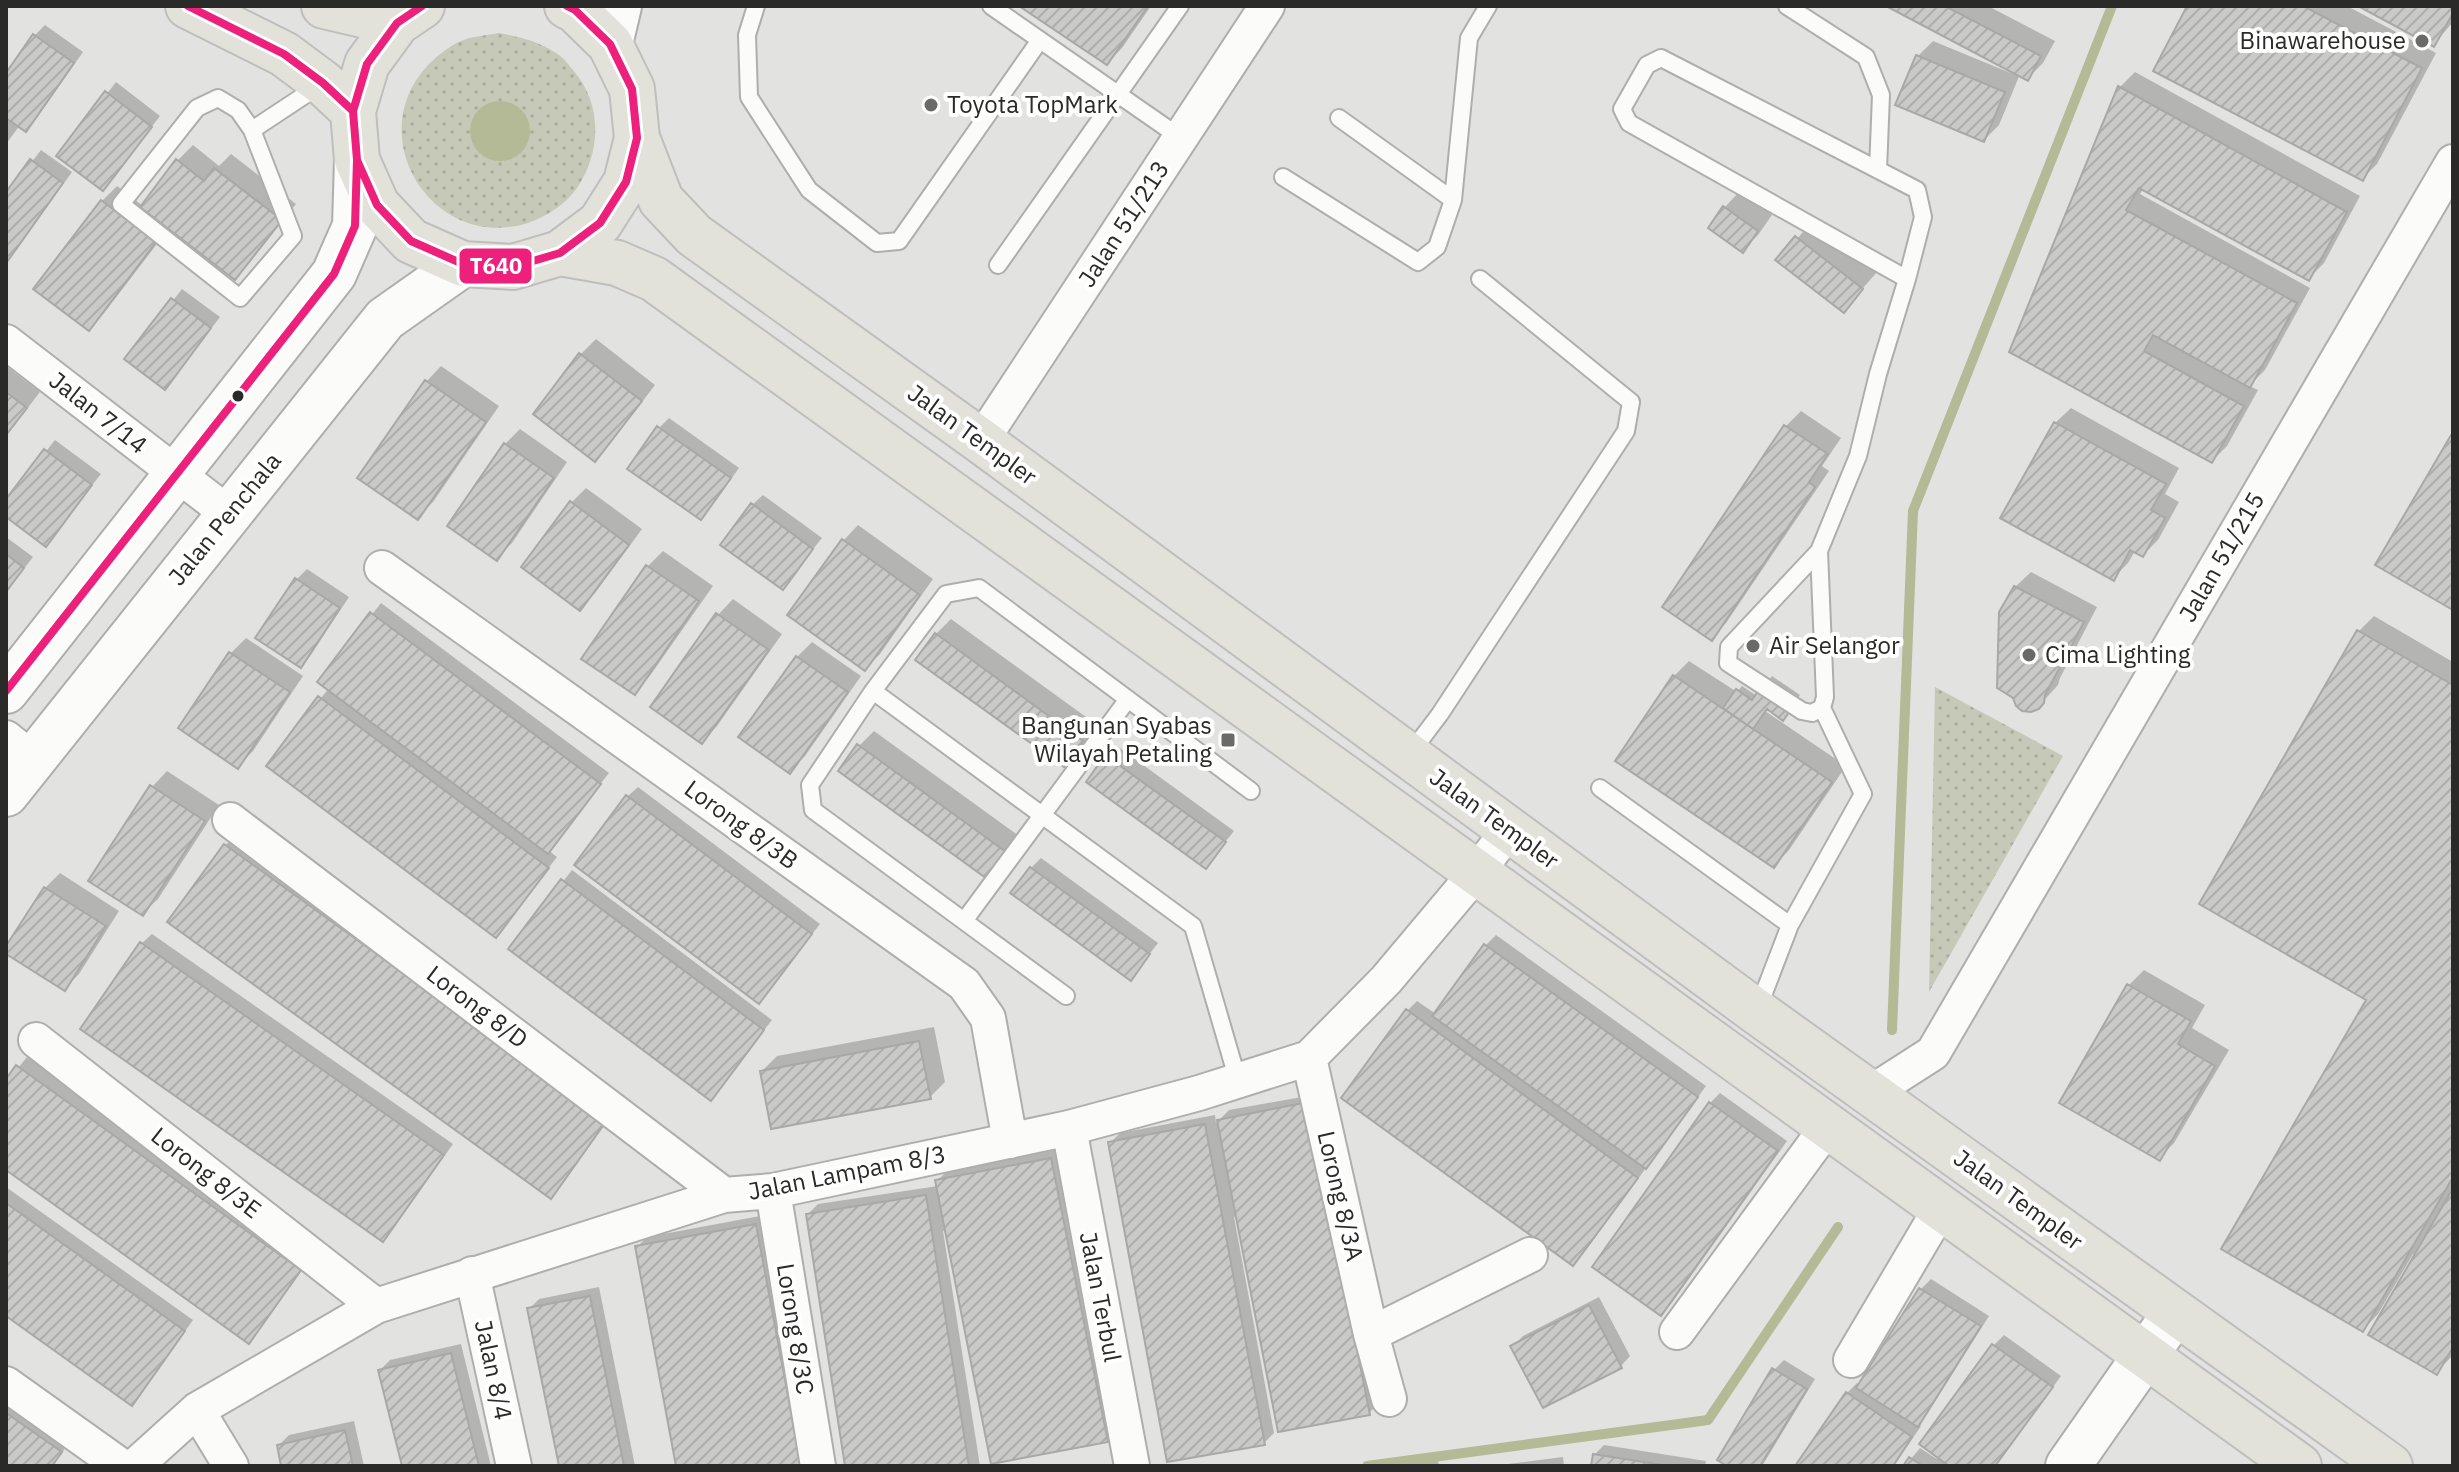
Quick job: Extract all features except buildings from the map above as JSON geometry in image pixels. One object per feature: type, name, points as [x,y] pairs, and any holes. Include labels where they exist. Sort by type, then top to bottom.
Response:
[{"type":"main road","points":[[188,6],[284,54],[338,97],[357,160],[377,205],[411,241],[463,264],[513,267],[560,253],[600,223],[626,182],[637,138],[632,89],[615,25],[567,6]]},
{"type":"main road","points":[[324,6],[410,14]]},
{"type":"main road","points":[[338,97],[410,14]]},
{"type":"main road","name":"Jalan Templer","points":[[637,138],[661,200],[694,235],[981,441],[1869,1094],[2390,1466]]},
{"type":"main road","points":[[6,691],[334,274],[355,226],[357,160]]},
{"type":"main road","points":[[560,253],[617,263],[654,279],[2145,1355],[2283,1462]]},
{"type":"main road","name":"Jalan Penchala","points":[[6,794],[20,749],[229,514],[385,319],[463,264]]},
{"type":"main road","points":[[2068,1466],[2175,1313]]},
{"type":"street","name":"Jalan 51/213","points":[[981,441],[1267,6]]},
{"type":"street","name":"Jalan 51/215","points":[[1869,1094],[1933,1053],[2453,162]]},
{"type":"street","name":"Jalan 7/14","points":[[6,342],[229,514]]},
{"type":"street","name":"Lorong 8/3B","points":[[382,568],[964,984],[988,1018],[1010,1141]]},
{"type":"street","name":"Lorong 8/D","points":[[230,820],[724,1195]]},
{"type":"street","name":"Jalan Lampam 8/3","points":[[135,1466],[197,1410],[376,1306],[724,1195],[773,1191],[1069,1128],[1309,1058],[1386,980],[1509,830]]},
{"type":"street","name":"Lorong 8/3E","points":[[36,1040],[376,1306]]},
{"type":"street","name":"Lorong 8/3A","points":[[1309,1058],[1371,1334],[1389,1399]]},
{"type":"street","points":[[1677,1332],[1828,1126]]},
{"type":"street","name":"Jalan Terbul","points":[[1069,1128],[1132,1466]]},
{"type":"street","name":"Lorong 8/3C","points":[[773,1191],[818,1466]]},
{"type":"street","points":[[1851,1360],[1941,1208]]},
{"type":"street","points":[[1371,1334],[1530,1255]]},
{"type":"street","name":"Jalan 8/4","points":[[472,1274],[514,1466]]},
{"type":"street","points":[[6,1384],[121,1466]]},
{"type":"street","points":[[197,1410],[231,1466]]},
{"type":"lane","points":[[756,6],[747,35],[749,97],[809,190],[877,243],[899,241],[1040,40]]},
{"type":"lane","points":[[991,6],[1181,138]]},
{"type":"lane","points":[[998,265],[1180,6]]},
{"type":"lane","points":[[1283,177],[1418,262],[1437,247],[1453,200],[1469,38],[1488,6]]},
{"type":"lane","points":[[1787,6],[1866,57],[1881,95],[1878,170]]},
{"type":"lane","points":[[1822,708],[1812,713],[1802,711],[1728,663],[1729,647],[1819,551],[1858,456],[1878,374],[1907,279],[1923,217],[1917,190],[1661,58],[1647,65],[1622,109],[1629,123],[1907,279]]},
{"type":"lane","points":[[252,130],[271,120],[338,97]]},
{"type":"lane","points":[[218,98],[238,110],[252,130],[293,236],[240,298],[121,204],[197,108],[218,98]]},
{"type":"lane","points":[[1339,118],[1453,200]]},
{"type":"lane","points":[[1408,756],[1440,714],[1626,431],[1631,402],[1480,279]]},
{"type":"lane","points":[[1757,1012],[1790,925],[1863,794],[1822,708],[1825,697],[1819,551]]},
{"type":"lane","points":[[1066,996],[813,810],[810,785],[873,691],[946,594],[979,588],[1251,791]]},
{"type":"lane","points":[[873,691],[1193,926],[1238,1081]]},
{"type":"lane","points":[[964,921],[1128,699]]},
{"type":"lane","points":[[1600,788],[1790,925]]},
{"type":"shaded area","points":[[499,33],[536,42],[563,59],[583,83],[590,98],[595,129],[591,160],[577,188],[567,200],[528,223],[494,228],[463,221],[437,205],[417,182],[405,155],[402,124],[409,94],[428,65],[457,43]],"holes":[[[500,101],[510,103],[476,149],[470,132],[482,107]]]},
{"type":"shaded area","points":[[500,101],[521,110],[530,131],[521,152],[500,161],[479,152],[470,131],[479,110]]},
{"type":"shaded area","points":[[1935,687],[2063,756],[1929,992]]},
{"type":"waterway","points":[[1892,1030],[1913,511],[2112,6]]},
{"type":"waterway","points":[[1367,1466],[1708,1420],[1838,1227]]},
{"type":"transit line","name":"T640","points":[[188,6],[284,54],[323,83],[353,111]]},
{"type":"transit line","name":"T640","points":[[422,6],[397,23],[367,64],[353,111],[357,160],[377,205],[411,241],[463,264],[513,267],[560,253],[600,223],[626,182],[637,138],[632,89],[610,44],[567,6]]},
{"type":"transit line","name":"T640","points":[[6,691],[334,274],[355,226],[357,160]]},
{"type":"place","name":"Binawarehouse","points":[[2422,41]]},
{"type":"place","name":"Toyota TopMark","points":[[931,105]]},
{"type":"place","name":"Air Selangor","points":[[1753,646]]},
{"type":"place","name":"Cima Lighting","points":[[2029,655]]},
{"type":"place","name":"Bangunan Syabas Wilayah Petaling","points":[[1228,740]]}]
